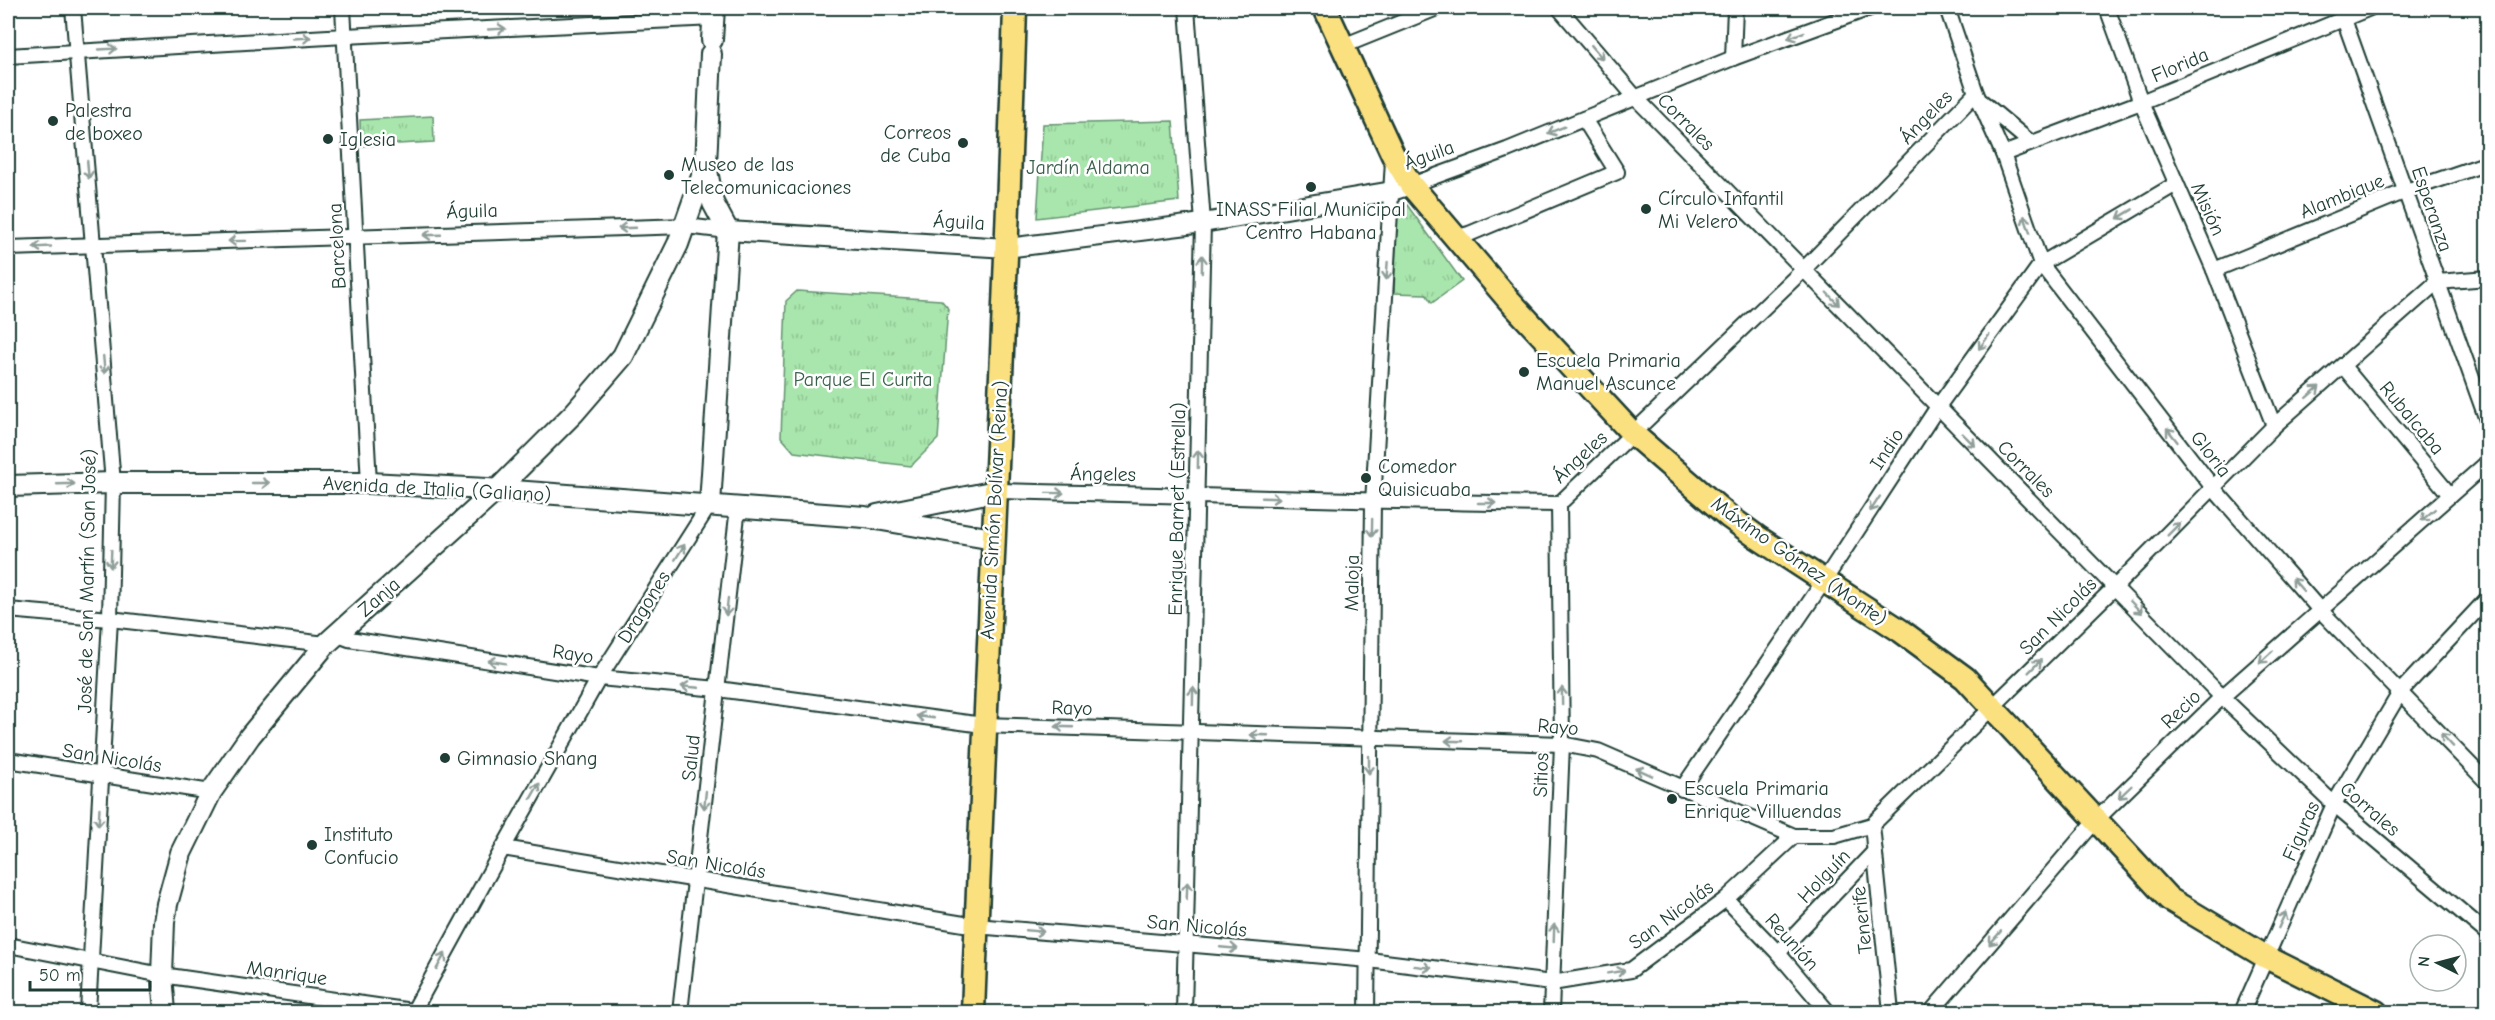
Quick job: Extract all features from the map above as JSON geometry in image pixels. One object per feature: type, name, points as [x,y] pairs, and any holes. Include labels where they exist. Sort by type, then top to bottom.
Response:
[{"type":"main road","name":"Avenida Simón Bolívar (Reina)","points":[[973,1012],[983,725],[996,491],[1016,8]]},
{"type":"main road","name":"Máximo Gómez (Monte)","points":[[1325,8],[1393,155],[1402,188],[1454,238],[1633,434],[1728,516],[1949,665],[1994,707],[2169,899],[2266,957],[2376,1012]]},
{"type":"main road","points":[[714,13],[706,165],[713,202],[728,231]]},
{"type":"main road","points":[[686,226],[706,165]]},
{"type":"main road","name":"Zanja","points":[[165,1012],[162,975],[164,922],[170,889],[181,854],[211,792],[250,736],[331,639],[497,490],[574,413],[623,356],[686,226]]},
{"type":"main road","name":"Dragones","points":[[710,504],[728,231]]},
{"type":"main road","name":"Avenida de Italia (Galiano)","points":[[8,486],[113,483],[369,483],[710,504],[865,517],[993,539]]},
{"type":"main road","name":"Avenida de Italia (Galiano)","points":[[865,517],[996,491]]},
{"type":"street","name":"José de San Martín (San José)","points":[[73,8],[113,483],[110,619],[88,1012]]},
{"type":"street","name":"Barcelona","points":[[343,8],[369,483]]},
{"type":"street","name":"Enrique Barnet (Estrella)","points":[[1184,1012],[1203,224],[1187,8]]},
{"type":"street","points":[[1343,46],[1437,8]]},
{"type":"street","name":"Corrales","points":[[1559,8],[1635,98],[1937,408],[2116,586],[2222,697],[2334,804],[2487,934]]},
{"type":"street","points":[[1734,57],[1735,8]]},
{"type":"street","name":"Águila","points":[[8,248],[686,226],[728,231],[1007,248],[1203,224],[1402,188],[1507,150],[1734,57],[1870,8]]},
{"type":"street","name":"Gloria","points":[[1947,8],[1977,96],[2003,154],[2041,264],[2214,489],[2319,609],[2401,690],[2487,783]]},
{"type":"street","name":"Misión","points":[[2107,8],[2141,102],[2214,270],[2274,426]]},
{"type":"street","name":"Florida","points":[[2003,154],[2141,102],[2342,13],[2370,8]]},
{"type":"street","points":[[8,56],[714,13]]},
{"type":"street","name":"Esperanza","points":[[2342,13],[2487,423]]},
{"type":"street","points":[[1977,96],[2031,143]]},
{"type":"street","name":"Ángeles","points":[[996,491],[1197,495],[1373,502],[1559,504],[1804,269],[1977,96]]},
{"type":"street","points":[[1454,238],[1469,234],[1617,172],[1584,119]]},
{"type":"street","name":"Alambique","points":[[2214,270],[2406,191],[2487,163]]},
{"type":"street","name":"Indio","points":[[1682,789],[1937,408],[2041,264],[2176,184]]},
{"type":"street","name":"Maloja","points":[[1367,1012],[1373,502],[1402,188]]},
{"type":"street","points":[[2437,282],[2487,278]]},
{"type":"street","name":"San Nicolás","points":[[503,848],[976,926],[1369,960],[1552,982],[1631,970],[1726,899],[1794,836],[1834,836],[1872,825],[2214,489],[2274,426],[2437,282]]},
{"type":"street","name":"Rubalcaba","points":[[2343,366],[2450,495]]},
{"type":"street","name":"Recio","points":[[1931,1012],[2097,819],[2222,697],[2487,462]]},
{"type":"street","name":"Dragones","points":[[415,1012],[503,848],[599,678],[710,504]]},
{"type":"street","name":"Sitios","points":[[1551,1012],[1562,744],[1559,504]]},
{"type":"street","name":"Salud","points":[[680,1012],[738,507]]},
{"type":"street","name":"Figuras","points":[[2242,1012],[2334,804],[2401,690],[2487,598]]},
{"type":"street","name":"Rayo","points":[[8,610],[349,639],[599,678],[718,689],[983,725],[1562,744],[1598,751],[1794,836]]},
{"type":"street","name":"San Nicolás","points":[[8,760],[211,792]]},
{"type":"street","name":"Tenerife","points":[[1872,825],[1891,1012]]},
{"type":"street","name":"Holguín","points":[[1778,953],[1875,852]]},
{"type":"street","name":"Reunión","points":[[1726,899],[1778,953],[1828,1012]]},
{"type":"street","name":"Manrique","points":[[8,945],[162,975],[415,1012]]},
{"type":"green space","points":[[433,116],[434,142],[361,146],[360,120]]},
{"type":"green space","name":"Jardín Aldama","points":[[1173,121],[1179,201],[1037,218],[1043,124]]},
{"type":"green space","points":[[1407,205],[1462,281],[1432,303],[1426,294],[1394,293],[1397,213]]},
{"type":"green space","name":"Parque El Curita","points":[[797,291],[941,300],[948,308],[938,439],[911,466],[794,452],[781,437],[786,301]]},
{"type":"place","name":"Palestra de boxeo","points":[[53,121]]},
{"type":"place","name":"Iglesia","points":[[328,139]]},
{"type":"place","name":"Correos de Cuba","points":[[963,143]]},
{"type":"place","name":"Museo de las Telecomunicaciones","points":[[669,175]]},
{"type":"place","name":"INASS Filial Municipal Centro Habana","points":[[1311,187]]},
{"type":"place","name":"Círculo Infantil Mi Velero","points":[[1646,209]]},
{"type":"place","name":"Escuela Primaria Manuel Ascunce","points":[[1524,372]]},
{"type":"place","name":"Comedor Quisicuaba","points":[[1366,478]]},
{"type":"place","name":"Gimnasio Shang","points":[[445,758]]},
{"type":"place","name":"Escuela Primaria Enrique Villuendas","points":[[1672,799]]},
{"type":"place","name":"Instituto Confucio","points":[[312,845]]}]
